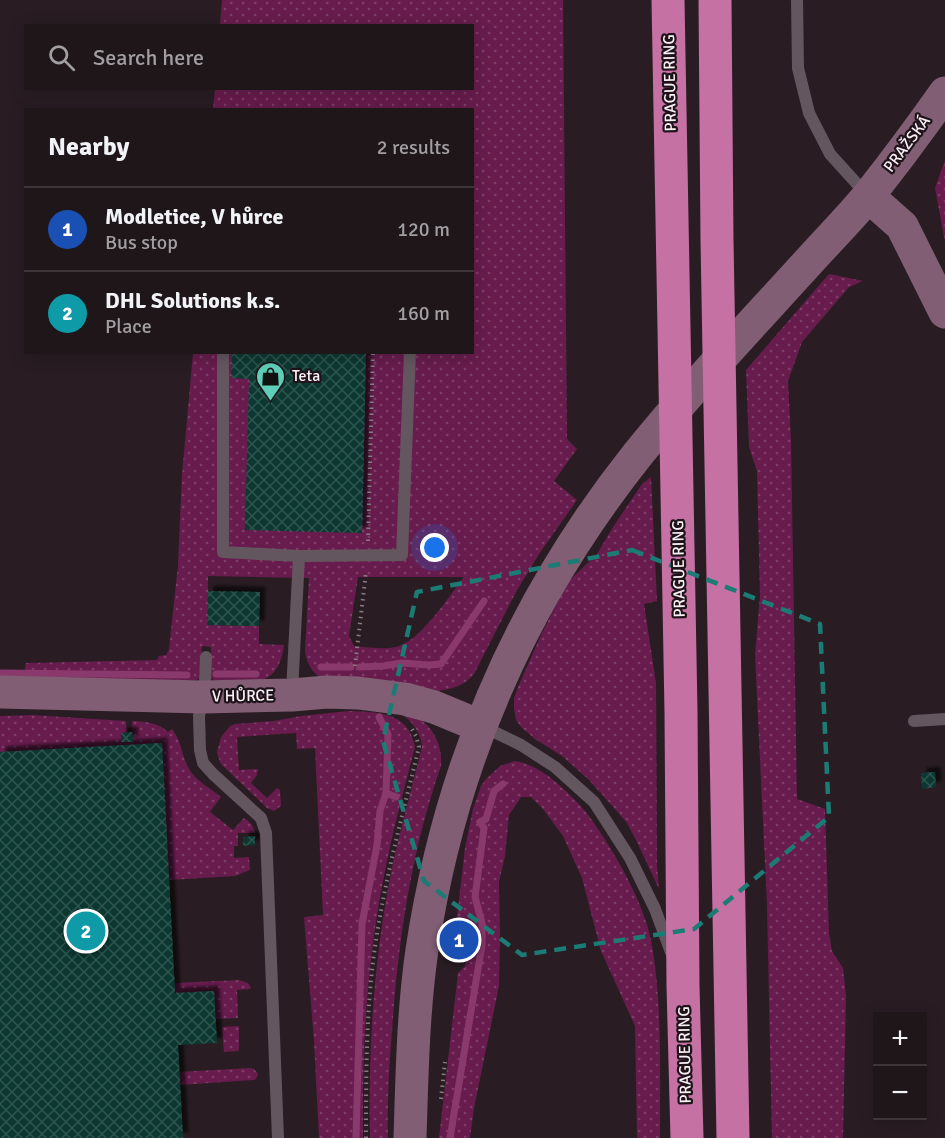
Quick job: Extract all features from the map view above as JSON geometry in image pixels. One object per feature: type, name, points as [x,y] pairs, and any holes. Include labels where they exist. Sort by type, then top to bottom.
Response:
[{"type":"highway","name":"PRAGUE RING","points":[[668,0],[687,1138]]},
{"type":"highway","points":[[715,0],[717,251],[733,1138]]},
{"type":"main road","name":"PRAŽSKÁ","points":[[410,1138],[416,1004],[431,900],[450,817],[480,726],[525,626],[594,513],[639,454],[695,387],[868,196],[945,93]]},
{"type":"main road","points":[[868,196],[902,226],[945,312]]},
{"type":"main road","name":"V HŮRCE","points":[[0,692],[203,697],[327,692],[382,695],[434,708],[480,726]]},
{"type":"lane","points":[[796,0],[798,68],[809,113],[830,154],[868,196]]},
{"type":"lane","points":[[223,354],[223,552],[299,556],[402,555],[410,354]]},
{"type":"lane","points":[[292,695],[299,556]]},
{"type":"lane","points":[[206,657],[199,716],[200,750],[203,763],[261,818],[266,833],[278,1138]]},
{"type":"lane","points":[[914,721],[945,719]]},
{"type":"lane","points":[[480,726],[521,745],[555,767],[594,802],[630,858],[655,909],[683,986]]},
{"type":"path","points":[[352,693],[368,555],[373,354]]},
{"type":"path","points":[[366,1138],[368,1021],[376,934],[389,866],[419,747],[416,736],[409,725]]},
{"type":"highlighted area","points":[[632,550],[820,624],[829,817],[694,929],[522,955],[424,881],[383,741],[417,592]]},
{"type":"shaded area","points":[[222,0],[563,0],[567,439],[577,449],[554,481],[577,500],[539,554],[516,592],[474,674],[457,686],[437,691],[323,679],[310,667],[305,651],[309,578],[208,576],[208,625],[259,626],[259,644],[284,645],[278,666],[263,680],[216,682],[210,677],[211,647],[202,646],[197,680],[22,683],[26,663],[157,660],[159,656],[166,655],[169,649],[178,565],[182,475],[193,354],[474,354],[474,108],[213,108],[215,90],[474,90],[474,24],[220,24]],"holes":[[[358,577],[464,577],[415,637],[396,647],[354,646],[349,636]]]},
{"type":"shaded area","points":[[945,160],[945,242],[935,188]]},
{"type":"shaded area","points":[[829,274],[863,281],[849,287],[802,342],[788,381],[797,799],[825,809],[829,933],[832,951],[843,968],[846,996],[843,1138],[772,1138],[767,905],[755,655],[760,596],[757,471],[749,447],[746,370]]},
{"type":"shaded area","points":[[651,477],[657,601],[644,604],[656,683],[659,889],[627,823],[588,779],[562,756],[521,727],[516,720],[514,709],[514,698],[518,687],[568,582],[597,554],[642,484]]},
{"type":"shaded area","points":[[349,711],[371,712],[399,720],[412,735],[415,747],[389,851],[374,934],[365,1035],[363,1138],[319,1138],[304,917],[323,915],[315,748],[297,749],[296,733],[237,737],[239,770],[258,769],[251,783],[267,798],[277,788],[280,790],[281,806],[274,811],[267,808],[221,764],[217,752],[221,737],[230,726],[235,724]]},
{"type":"shaded area","points":[[401,713],[425,723],[434,734],[439,746],[441,766],[414,864],[402,931],[390,1058],[388,1138],[370,1138],[371,1036],[381,935],[392,868],[422,747],[415,728]]},
{"type":"shaded area","points":[[32,715],[126,721],[127,733],[121,733],[121,742],[133,741],[132,721],[156,724],[168,732],[172,729],[192,773],[221,797],[210,812],[233,830],[244,818],[250,822],[255,833],[238,833],[238,846],[234,846],[234,858],[249,857],[250,870],[235,876],[169,880],[162,743],[0,752],[0,716]]},
{"type":"shaded area","points":[[515,761],[532,766],[548,776],[580,806],[612,851],[640,906],[651,943],[657,988],[660,1138],[637,1138],[635,1026],[601,951],[582,878],[563,836],[543,809],[531,797],[521,797],[509,815],[505,856],[499,882],[499,986],[470,1138],[439,1138],[458,973],[465,966],[468,946],[457,917],[465,848],[473,809],[481,786],[500,766]]},
{"type":"shaded area","points":[[239,980],[248,983],[251,987],[237,990],[238,1018],[216,1019],[214,991],[175,993],[175,983]]},
{"type":"shaded area","points":[[239,1026],[238,1051],[224,1052],[222,1027]]},
{"type":"shaded area","points":[[250,1068],[258,1074],[256,1079],[180,1085],[179,1072]]},
{"type":"building","points":[[232,354],[366,354],[362,533],[245,530],[249,379],[231,378]]},
{"type":"building","points":[[208,591],[260,592],[259,626],[207,625]]},
{"type":"building","points":[[132,732],[133,742],[121,742],[121,733]]},
{"type":"building","points":[[162,743],[175,993],[214,991],[217,1043],[178,1045],[183,1138],[0,1138],[0,752]]},
{"type":"building","points":[[935,772],[936,787],[922,789],[921,773]]},
{"type":"building","points":[[255,836],[255,845],[243,846],[243,837]]},
{"type":"waterway","points":[[360,667],[402,663],[441,664],[484,601]]},
{"type":"waterway","points":[[321,667],[351,667]]},
{"type":"waterway","points":[[0,673],[187,675]]},
{"type":"waterway","points":[[216,674],[256,674]]},
{"type":"waterway","points":[[379,717],[388,734],[386,793],[396,797]]},
{"type":"waterway","points":[[480,822],[486,819],[494,791],[503,784]]},
{"type":"waterway","points":[[356,1138],[362,924],[377,845],[380,811],[386,793]]},
{"type":"waterway","points":[[450,1138],[482,945],[482,923],[475,897],[484,828],[480,822]]},
{"type":"place","name":"Teta","points":[[271,402]]},
{"type":"place","name":"DHL Solutions k.s.","points":[[86,931]]},
{"type":"place","name":"Modletice, V hůrce","points":[[459,940]]}]
